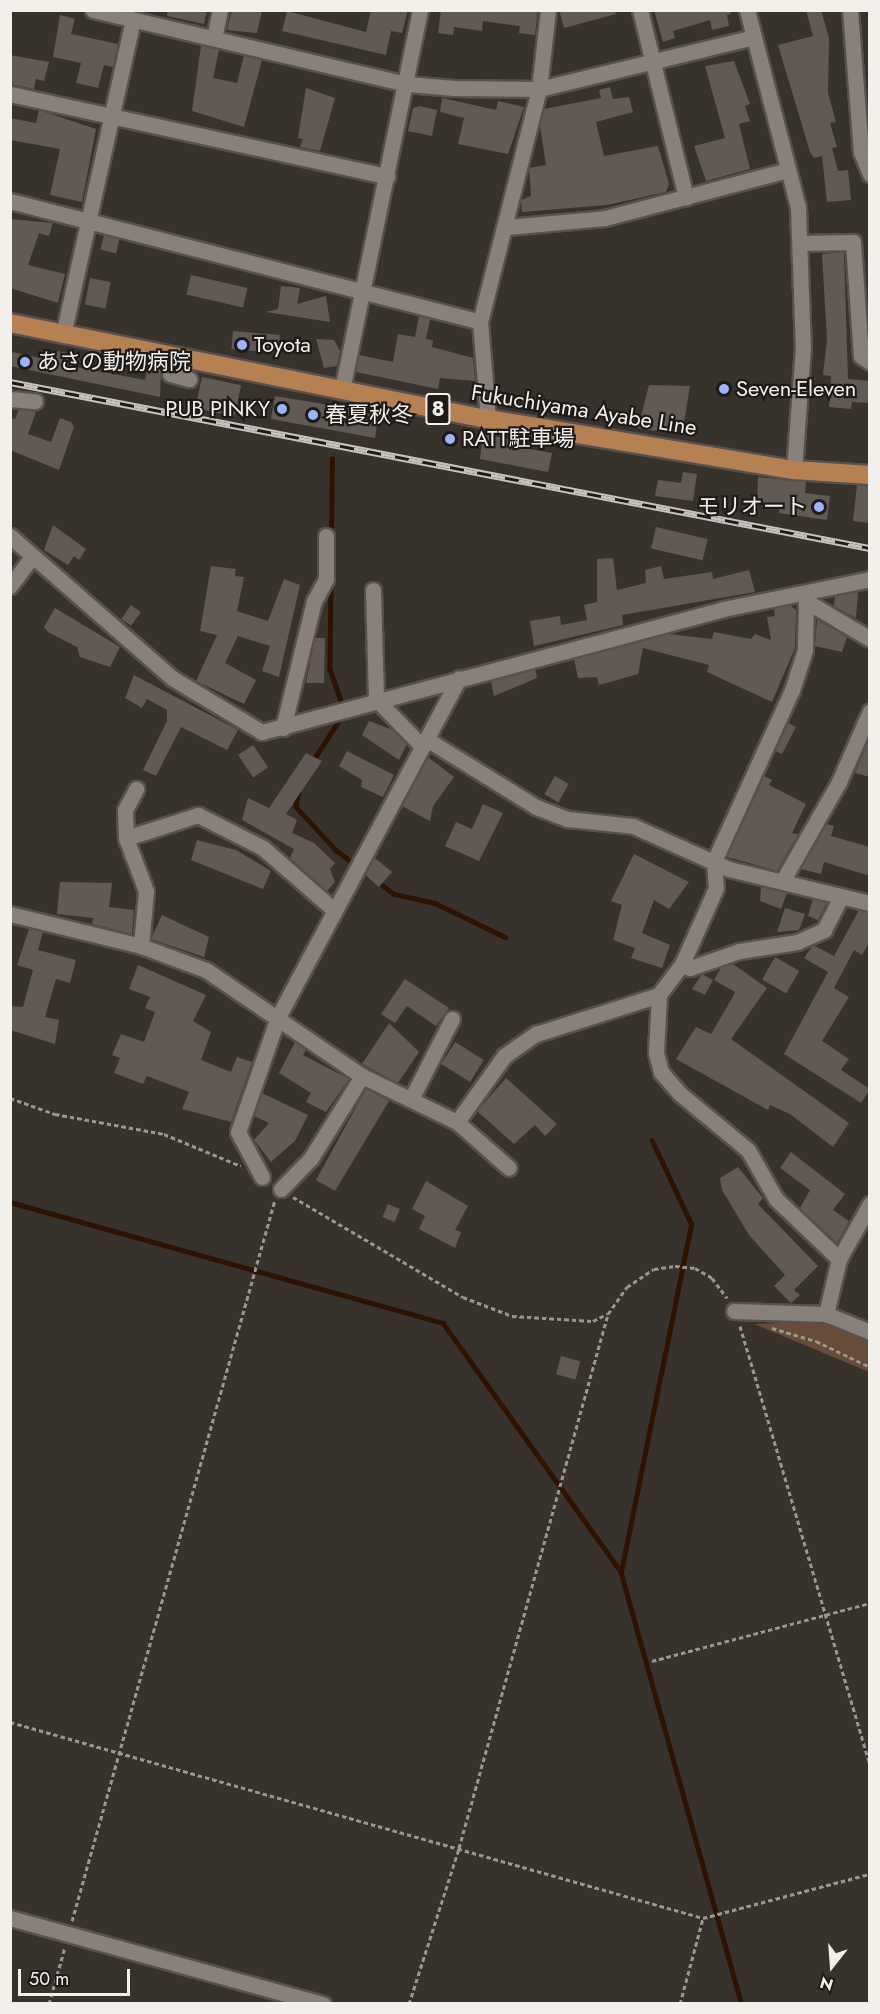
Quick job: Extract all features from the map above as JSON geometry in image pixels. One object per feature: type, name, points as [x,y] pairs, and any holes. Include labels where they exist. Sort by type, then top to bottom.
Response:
[{"type":"main road","name":"Fukuchiyama Ayabe Line","points":[[10,323],[488,419],[794,470],[870,475]]},
{"type":"street","points":[[93,10],[407,84],[539,89],[754,37]]},
{"type":"street","points":[[214,38],[220,10]]},
{"type":"street","points":[[342,390],[407,84],[420,10]]},
{"type":"street","points":[[488,419],[480,322],[507,227],[539,89],[548,10]]},
{"type":"street","points":[[640,10],[686,197]]},
{"type":"street","points":[[747,10],[788,170],[801,243],[803,347],[794,470]]},
{"type":"street","points":[[850,10],[862,61],[865,138],[870,174]]},
{"type":"street","points":[[63,335],[90,226],[133,20]]},
{"type":"street","points":[[10,94],[387,176]]},
{"type":"street","points":[[507,227],[605,218],[788,170]]},
{"type":"street","points":[[10,201],[90,226],[480,322]]},
{"type":"street","points":[[801,243],[853,242],[861,356],[870,362]]},
{"type":"street","points":[[174,356],[170,374],[189,379]]},
{"type":"street","points":[[10,399],[35,401]]},
{"type":"street","points":[[10,536],[172,678],[234,719],[262,732],[283,728],[348,706],[459,678],[870,579]]},
{"type":"street","points":[[283,728],[314,601],[326,579],[326,536]]},
{"type":"street","points":[[10,586],[32,557]]},
{"type":"street","points":[[373,590],[376,699],[417,742],[428,740],[536,807],[568,819],[633,826],[714,861],[870,903]]},
{"type":"street","points":[[805,596],[870,639]]},
{"type":"street","points":[[457,1122],[504,1056],[536,1034],[659,995],[682,964],[716,888],[714,861],[792,690],[805,650],[805,596]]},
{"type":"street","points":[[262,1177],[238,1132],[278,1017],[428,740],[459,678]]},
{"type":"street","points":[[783,880],[839,783],[870,711]]},
{"type":"street","points":[[136,789],[125,810],[126,838],[146,891],[141,946]]},
{"type":"street","points":[[126,838],[198,815],[264,848],[334,910]]},
{"type":"street","points":[[682,964],[690,968],[739,951],[797,942],[824,930],[841,896]]},
{"type":"street","points":[[10,914],[141,946],[206,969],[362,1076],[457,1122],[509,1168]]},
{"type":"street","points":[[659,995],[661,1072],[748,1150],[776,1198],[839,1259]]},
{"type":"street","points":[[411,1099],[452,1020]]},
{"type":"street","points":[[281,1189],[311,1158],[362,1076]]},
{"type":"street","points":[[826,1314],[839,1259],[869,1207]]},
{"type":"street","points":[[736,1315],[826,1314],[870,1332]]},
{"type":"street","points":[[10,1918],[323,2004]]},
{"type":"path","points":[[10,1098],[55,1114],[164,1134],[262,1177]]},
{"type":"path","points":[[49,2004],[252,1280],[281,1189],[463,1297],[512,1316],[593,1322],[608,1314]]},
{"type":"path","points":[[409,2004],[459,1848],[608,1314],[627,1287],[654,1269],[675,1266],[695,1268],[712,1278],[736,1315],[828,1615],[870,1764]]},
{"type":"path","points":[[736,1315],[749,1322]]},
{"type":"path","points":[[760,1325],[816,1341],[870,1367]]},
{"type":"path","points":[[652,1661],[870,1603]]},
{"type":"path","points":[[10,1722],[704,1918],[870,1874]]},
{"type":"path","points":[[680,2004],[704,1918]]},
{"type":"shaded area","points":[[833,1321],[869,1336],[869,1372],[754,1324]]},
{"type":"building","points":[[168,10],[207,10],[204,24],[167,16]]},
{"type":"building","points":[[232,10],[262,10],[257,33],[227,30]]},
{"type":"building","points":[[371,10],[408,10],[402,33],[391,31],[386,55],[282,31],[287,11],[366,32]]},
{"type":"building","points":[[441,10],[538,10],[535,35],[519,33],[520,26],[483,21],[482,31],[454,27],[453,35],[438,33]]},
{"type":"building","points":[[559,10],[615,10],[616,14],[564,28]]},
{"type":"building","points":[[654,10],[731,10],[731,14],[727,15],[729,26],[712,30],[710,20],[673,31],[675,38],[663,42]]},
{"type":"building","points":[[806,10],[821,10],[829,38],[828,93],[836,122],[830,123],[837,147],[832,148],[838,171],[848,170],[851,200],[827,202],[822,156],[814,158],[810,152],[778,45],[813,36]]},
{"type":"building","points":[[60,15],[75,19],[71,34],[118,44],[113,67],[104,65],[98,88],[76,83],[81,63],[53,57]]},
{"type":"building","points":[[201,46],[219,50],[213,78],[237,83],[244,56],[262,60],[244,127],[192,111]]},
{"type":"building","points":[[10,55],[49,62],[44,81],[36,79],[34,89],[10,84]]},
{"type":"building","points":[[734,61],[750,104],[745,106],[750,121],[739,124],[750,169],[706,181],[694,146],[725,138],[705,66]]},
{"type":"building","points":[[610,87],[613,99],[629,97],[633,112],[596,122],[604,156],[658,146],[669,184],[666,192],[607,205],[522,212],[521,200],[531,196],[529,168],[546,165],[540,126],[544,109],[601,98],[599,90]]},
{"type":"building","points":[[306,88],[335,98],[320,151],[300,147],[303,139],[298,138]]},
{"type":"building","points":[[442,98],[496,110],[498,101],[524,107],[508,154],[458,144],[464,118],[440,112]]},
{"type":"building","points":[[420,106],[437,110],[432,136],[408,131],[413,108]]},
{"type":"building","points":[[39,110],[96,129],[82,202],[50,195],[60,149],[10,140],[10,118],[36,123]]},
{"type":"building","points":[[10,219],[53,223],[49,236],[39,233],[28,265],[65,274],[58,303],[10,288]]},
{"type":"building","points":[[104,235],[120,239],[116,253],[100,250]]},
{"type":"building","points":[[844,252],[848,379],[870,381],[870,403],[852,402],[851,409],[829,407],[831,376],[823,375],[827,340],[822,254]]},
{"type":"building","points":[[191,275],[248,288],[243,308],[187,294]]},
{"type":"building","points":[[90,278],[111,282],[105,309],[85,305]]},
{"type":"building","points":[[281,286],[300,288],[297,304],[326,296],[330,322],[266,312],[278,309]]},
{"type":"building","points":[[419,316],[430,319],[426,339],[433,340],[432,347],[473,358],[475,381],[440,378],[438,389],[356,372],[359,355],[393,362],[398,334],[415,337]]},
{"type":"building","points":[[233,331],[280,335],[278,353],[231,349]]},
{"type":"building","points":[[316,339],[334,340],[340,351],[337,366],[324,368]]},
{"type":"building","points":[[57,351],[78,355],[76,367],[145,380],[148,367],[161,369],[160,397],[10,366],[12,352],[55,361]]},
{"type":"building","points":[[202,377],[241,385],[234,417],[195,408]]},
{"type":"building","points":[[649,385],[690,386],[682,435],[638,428]]},
{"type":"building","points":[[275,396],[366,411],[378,417],[375,438],[271,419]]},
{"type":"building","points":[[19,409],[36,412],[28,434],[51,442],[60,418],[71,422],[74,427],[59,470],[10,450],[10,418],[15,419]]},
{"type":"building","points":[[483,434],[531,443],[530,449],[552,453],[548,472],[480,459]]},
{"type":"building","points":[[683,472],[697,474],[693,501],[655,496],[658,480],[681,483]]},
{"type":"building","points":[[758,477],[806,482],[805,493],[830,496],[827,520],[779,513],[780,506],[757,503]]},
{"type":"building","points":[[857,485],[870,486],[870,523],[853,521]]},
{"type":"building","points":[[53,525],[86,549],[79,560],[74,556],[68,565],[44,550]]},
{"type":"building","points":[[656,527],[708,539],[703,560],[651,548]]},
{"type":"building","points":[[613,558],[617,590],[646,583],[645,570],[661,566],[664,579],[712,572],[713,579],[749,570],[755,592],[622,615],[623,625],[534,646],[530,621],[560,616],[561,625],[587,620],[584,605],[597,602],[597,559]]},
{"type":"building","points":[[211,566],[236,569],[235,576],[244,577],[237,611],[268,621],[284,579],[300,585],[279,677],[262,671],[270,646],[238,636],[225,663],[256,680],[244,704],[196,681],[217,635],[200,631]]},
{"type":"building","points":[[858,592],[856,618],[834,606],[835,596]]},
{"type":"building","points":[[131,605],[141,612],[131,626],[121,619]]},
{"type":"building","points":[[790,605],[796,610],[795,648],[772,702],[707,672],[709,665],[643,648],[638,674],[599,685],[597,677],[578,678],[574,659],[668,634],[712,639],[714,632],[751,639],[755,634],[771,640],[767,617],[775,616],[774,609]]},
{"type":"building","points":[[55,608],[120,647],[110,667],[80,657],[77,647],[48,632],[44,627]]},
{"type":"building","points":[[817,620],[847,637],[842,652],[815,646]]},
{"type":"building","points":[[315,638],[325,638],[324,683],[306,683]]},
{"type":"building","points":[[535,669],[537,678],[494,696],[491,681]]},
{"type":"building","points":[[134,675],[238,730],[227,750],[181,727],[156,776],[143,770],[167,721],[167,710],[147,699],[142,708],[125,698]]},
{"type":"building","points":[[369,721],[393,730],[407,744],[399,760],[362,735]]},
{"type":"building","points":[[788,723],[796,727],[782,754],[775,751]]},
{"type":"building","points":[[870,737],[870,777],[855,773]]},
{"type":"building","points":[[253,745],[268,767],[253,777],[238,755]]},
{"type":"building","points":[[347,751],[394,775],[383,797],[361,787],[362,780],[339,766]]},
{"type":"building","points":[[306,753],[322,761],[286,814],[297,820],[292,833],[314,843],[335,863],[330,869],[335,882],[327,891],[290,858],[294,849],[242,820],[248,798],[269,808]]},
{"type":"building","points":[[428,757],[454,777],[433,806],[430,821],[402,806]]},
{"type":"building","points":[[555,776],[569,784],[558,802],[544,794]]},
{"type":"building","points":[[764,776],[772,780],[769,785],[806,804],[792,833],[798,834],[777,871],[727,857]]},
{"type":"building","points":[[483,804],[503,813],[479,861],[445,846],[456,822],[472,829]]},
{"type":"building","points":[[826,824],[834,826],[831,836],[870,847],[870,876],[824,862],[821,874],[801,869]]},
{"type":"building","points":[[197,840],[236,850],[271,871],[263,889],[191,860]]},
{"type":"building","points":[[634,854],[689,882],[669,909],[654,900],[642,933],[670,945],[662,968],[631,958],[635,948],[613,940],[622,905],[611,901]]},
{"type":"building","points":[[375,858],[392,872],[379,887],[365,875]]},
{"type":"building","points":[[60,882],[112,883],[109,907],[134,910],[132,934],[92,924],[93,918],[57,914]]},
{"type":"building","points":[[761,887],[787,893],[781,909],[760,901]]},
{"type":"building","points":[[813,899],[827,903],[818,920],[808,916]]},
{"type":"building","points":[[785,908],[805,914],[799,930],[777,932]]},
{"type":"building","points":[[859,910],[870,913],[870,941],[862,955],[854,950],[834,988],[849,997],[822,1041],[849,1059],[841,1070],[870,1089],[861,1103],[784,1054],[828,972],[804,958],[813,945],[834,956]]},
{"type":"building","points":[[162,915],[209,937],[204,957],[151,939]]},
{"type":"building","points":[[29,929],[43,932],[38,950],[76,960],[70,983],[56,979],[45,1017],[59,1020],[55,1044],[10,1030],[10,1006],[23,1007],[33,970],[17,965]]},
{"type":"building","points":[[775,957],[799,971],[786,994],[762,980]]},
{"type":"building","points":[[733,964],[767,988],[731,1039],[849,1123],[833,1147],[790,1114],[770,1105],[768,1110],[676,1059],[696,1027],[711,1034],[735,992],[714,980],[721,968]]},
{"type":"building","points":[[138,965],[206,995],[193,1021],[211,1032],[201,1060],[231,1072],[237,1057],[252,1062],[231,1122],[182,1109],[189,1092],[147,1076],[143,1084],[114,1073],[120,1058],[112,1055],[121,1034],[144,1042],[155,1012],[145,1008],[150,997],[129,989]]},
{"type":"building","points":[[702,974],[713,980],[705,995],[692,989]]},
{"type":"building","points":[[405,979],[449,1008],[436,1026],[407,1006],[395,1023],[381,1014]]},
{"type":"building","points":[[389,1023],[419,1052],[398,1083],[362,1064]]},
{"type":"building","points":[[295,1042],[306,1050],[303,1055],[349,1079],[326,1112],[306,1102],[311,1093],[279,1073]]},
{"type":"building","points":[[455,1042],[484,1060],[470,1082],[441,1064]]},
{"type":"building","points":[[506,1078],[557,1124],[545,1136],[535,1125],[514,1144],[477,1111]]},
{"type":"building","points":[[366,1089],[389,1101],[335,1191],[316,1180]]},
{"type":"building","points":[[262,1093],[308,1115],[295,1141],[271,1162],[254,1140],[269,1123],[254,1116]]},
{"type":"building","points":[[791,1152],[845,1194],[833,1210],[849,1221],[837,1243],[800,1208],[810,1190],[780,1168]]},
{"type":"building","points":[[738,1167],[763,1198],[758,1204],[818,1266],[794,1290],[800,1295],[791,1303],[774,1286],[785,1275],[749,1235],[722,1190],[720,1178]]},
{"type":"building","points":[[426,1181],[468,1206],[455,1230],[461,1232],[455,1248],[419,1229],[425,1216],[412,1209]]},
{"type":"building","points":[[388,1204],[400,1209],[394,1222],[383,1217]]},
{"type":"building","points":[[561,1356],[580,1361],[575,1380],[556,1374]]},
{"type":"waterway","points":[[331,537],[332,459]]},
{"type":"waterway","points":[[331,582],[330,669],[343,706]]},
{"type":"waterway","points":[[312,762],[343,714]]},
{"type":"waterway","points":[[299,791],[296,807],[336,850],[370,876]]},
{"type":"waterway","points":[[377,881],[394,894],[435,903],[505,937]]},
{"type":"waterway","points":[[621,1572],[691,1224],[652,1141]]},
{"type":"waterway","points":[[10,1202],[443,1323],[621,1572],[742,2004]]},
{"type":"railway","points":[[10,382],[870,548]]},
{"type":"place","name":"Toyota","points":[[242,345]]},
{"type":"place","name":"あさの動物病院","points":[[25,362]]},
{"type":"place","name":"Seven-Eleven","points":[[724,389]]},
{"type":"place","name":"PUB PINKY","points":[[282,409]]},
{"type":"place","name":"春夏秋冬","points":[[313,415]]},
{"type":"place","name":"RATT駐車場","points":[[450,439]]},
{"type":"place","name":"モリオート","points":[[819,507]]}]
